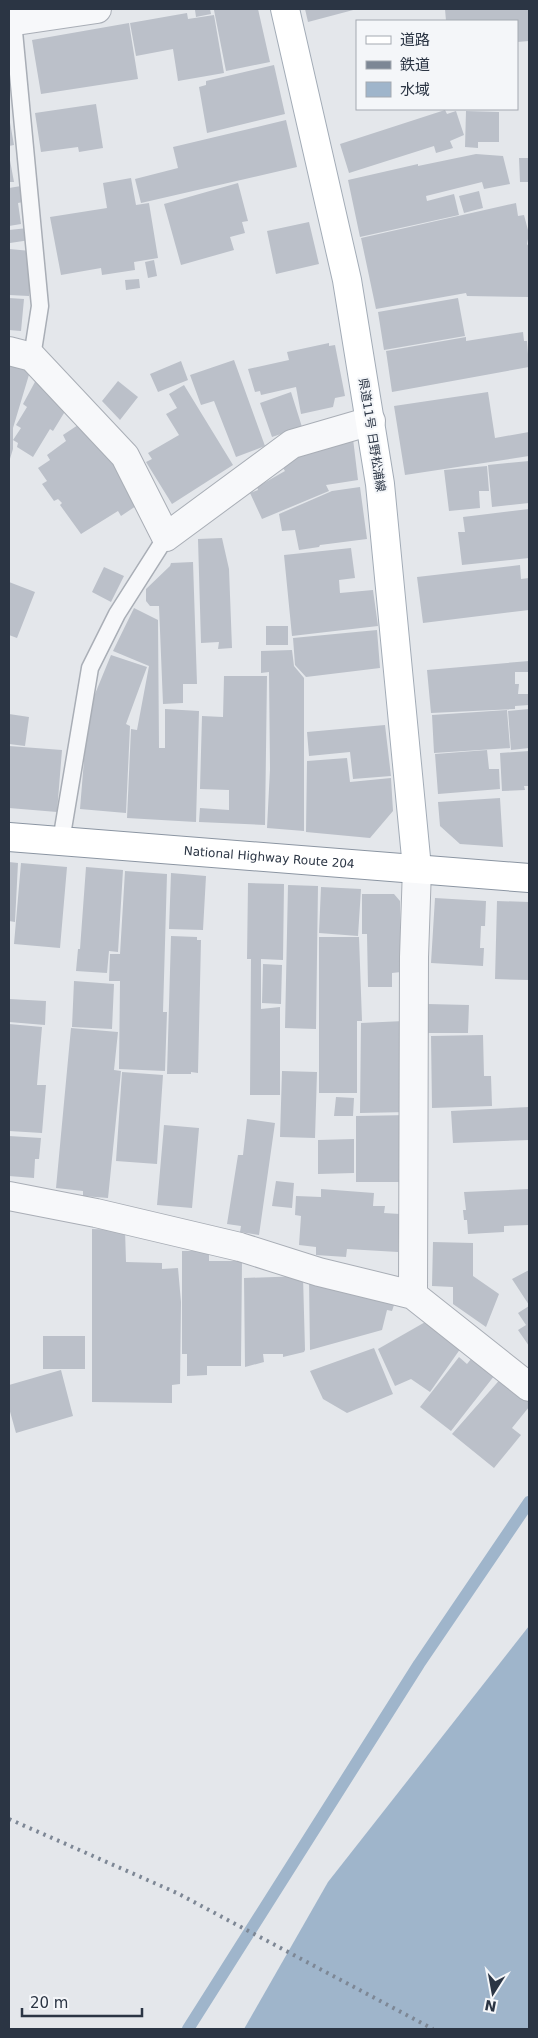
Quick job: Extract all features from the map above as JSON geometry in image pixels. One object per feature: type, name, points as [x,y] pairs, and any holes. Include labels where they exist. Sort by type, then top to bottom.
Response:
[{"type":"main road","name":"県道11号 日野松浦線","points":[[285,9],[348,280],[380,484],[417,868]]},
{"type":"main road","name":"National Highway Route 204","points":[[9,838],[529,878]]},
{"type":"street","points":[[12,17],[97,9]]},
{"type":"street","points":[[20,354],[125,456],[166,537],[292,444],[370,421]]},
{"type":"street","points":[[413,1295],[414,957],[417,868]]},
{"type":"street","points":[[9,1196],[96,1213],[240,1247],[319,1272],[413,1295],[529,1387]]},
{"type":"lane","points":[[12,17],[40,306],[20,354]]},
{"type":"lane","points":[[61,841],[90,668],[117,614],[166,537]]},
{"type":"water","points":[[529,1626],[529,2029],[244,2029],[328,1882]]},
{"type":"building","points":[[210,9],[211,14],[196,17],[195,10]]},
{"type":"building","points":[[258,9],[270,62],[226,71],[214,10]]},
{"type":"building","points":[[305,9],[357,9],[308,22]]},
{"type":"building","points":[[445,9],[529,9],[529,41],[518,42],[518,20],[446,20]]},
{"type":"building","points":[[187,13],[188,19],[214,15],[224,73],[178,81],[173,49],[136,56],[130,23]]},
{"type":"building","points":[[129,23],[138,79],[41,94],[32,40]]},
{"type":"building","points":[[274,65],[285,114],[207,133],[199,87],[206,85],[206,81]]},
{"type":"building","points":[[96,104],[103,148],[79,152],[78,147],[41,152],[35,113]]},
{"type":"building","points":[[445,110],[447,114],[456,111],[464,135],[450,141],[453,148],[436,153],[434,146],[349,173],[340,144]]},
{"type":"building","points":[[466,111],[499,112],[499,142],[478,142],[478,148],[465,147]]},
{"type":"building","points":[[9,117],[14,145],[9,146]]},
{"type":"building","points":[[286,120],[297,167],[141,203],[135,179],[178,168],[173,147]]},
{"type":"building","points":[[476,154],[503,156],[510,184],[484,189],[482,182],[426,196],[427,201],[454,194],[459,215],[360,237],[348,180],[418,164],[418,166]]},
{"type":"building","points":[[9,155],[14,182],[9,182]]},
{"type":"building","points":[[519,158],[529,158],[529,182],[520,182]]},
{"type":"building","points":[[131,178],[136,205],[149,203],[158,258],[134,262],[135,270],[102,275],[101,268],[61,275],[50,217],[107,208],[103,183]]},
{"type":"building","points":[[238,183],[248,221],[242,222],[245,233],[230,237],[234,250],[181,265],[164,204]]},
{"type":"building","points":[[21,186],[23,202],[18,203],[21,224],[9,226],[9,188]]},
{"type":"building","points":[[479,191],[483,208],[464,213],[459,196]]},
{"type":"building","points":[[516,203],[518,216],[524,215],[529,234],[527,244],[529,247],[529,297],[467,296],[466,293],[376,309],[361,238]]},
{"type":"building","points":[[309,222],[319,264],[276,274],[267,231]]},
{"type":"building","points":[[28,228],[30,240],[10,243],[9,230]]},
{"type":"building","points":[[9,249],[31,251],[29,296],[9,295]]},
{"type":"building","points":[[154,260],[157,276],[148,278],[145,262]]},
{"type":"building","points":[[139,279],[140,288],[126,290],[125,280]]},
{"type":"building","points":[[9,298],[24,299],[21,331],[9,330]]},
{"type":"building","points":[[458,298],[465,336],[384,350],[378,312]]},
{"type":"building","points":[[523,332],[524,341],[527,341],[529,367],[392,392],[386,351],[466,337],[466,341]]},
{"type":"building","points":[[329,343],[329,346],[335,345],[345,396],[335,398],[333,407],[301,414],[296,387],[261,395],[260,391],[255,392],[248,369],[289,360],[287,352]]},
{"type":"building","points":[[234,360],[265,446],[236,457],[214,401],[201,405],[190,375]]},
{"type":"building","points":[[181,361],[188,380],[158,392],[150,374]]},
{"type":"building","points":[[9,362],[31,368],[13,428],[13,449],[9,462]]},
{"type":"building","points":[[36,380],[72,400],[53,431],[50,429],[33,457],[17,447],[18,443],[13,440],[21,428],[16,425],[27,407],[23,404]]},
{"type":"building","points":[[118,381],[138,397],[120,420],[102,401]]},
{"type":"building","points":[[184,385],[233,465],[172,504],[146,462],[152,459],[148,453],[179,435],[166,414],[177,408],[169,394]]},
{"type":"building","points":[[291,392],[302,427],[272,437],[260,403]]},
{"type":"building","points":[[488,392],[495,438],[529,432],[529,456],[405,475],[394,406]]},
{"type":"building","points":[[87,419],[142,502],[121,516],[118,511],[81,534],[60,505],[62,503],[58,499],[54,501],[42,484],[47,481],[38,468],[50,460],[47,455],[66,441],[63,435]]},
{"type":"building","points":[[351,422],[358,480],[326,485],[329,491],[262,519],[250,493],[258,490],[257,487],[285,471],[283,468],[324,437]]},
{"type":"building","points":[[529,461],[529,503],[492,507],[488,465]]},
{"type":"building","points":[[487,466],[489,491],[479,491],[480,508],[449,511],[444,470]]},
{"type":"building","points":[[360,487],[367,539],[320,545],[319,547],[299,550],[295,530],[282,531],[279,514],[332,491]]},
{"type":"building","points":[[529,509],[529,558],[462,565],[458,532],[465,532],[463,517]]},
{"type":"building","points":[[222,538],[229,569],[232,648],[218,649],[219,642],[201,643],[198,539]]},
{"type":"building","points":[[351,548],[355,578],[339,580],[340,593],[373,590],[378,626],[292,636],[284,555]]},
{"type":"building","points":[[193,562],[197,684],[183,684],[183,703],[163,704],[159,606],[150,606],[146,601],[146,589],[171,563]]},
{"type":"building","points":[[520,565],[521,579],[529,578],[529,610],[423,623],[417,577]]},
{"type":"building","points":[[104,567],[124,576],[111,602],[92,592]]},
{"type":"building","points":[[9,582],[35,592],[17,638],[9,635]]},
{"type":"building","points":[[134,608],[158,620],[159,748],[165,748],[165,709],[199,711],[196,822],[127,818],[131,729],[137,730],[149,666],[113,651]]},
{"type":"building","points":[[266,626],[288,626],[288,645],[266,645]]},
{"type":"building","points":[[377,630],[380,668],[306,677],[295,665],[293,638]]},
{"type":"building","points":[[292,650],[294,666],[304,678],[304,831],[267,828],[270,769],[269,672],[261,673],[261,651]]},
{"type":"building","points":[[111,655],[147,667],[126,724],[130,726],[126,813],[80,809],[88,711]]},
{"type":"building","points":[[529,661],[529,672],[515,672],[515,684],[519,684],[518,694],[529,694],[529,705],[515,706],[515,709],[431,713],[427,670]]},
{"type":"building","points":[[224,676],[267,676],[265,825],[199,822],[200,808],[229,810],[229,790],[200,789],[202,716],[223,717]]},
{"type":"building","points":[[529,709],[529,748],[511,750],[508,711]]},
{"type":"building","points":[[507,710],[510,748],[434,753],[432,715]]},
{"type":"building","points":[[9,714],[29,717],[25,746],[9,744]]},
{"type":"building","points":[[385,725],[391,776],[353,779],[350,752],[309,756],[307,732]]},
{"type":"building","points":[[9,746],[62,750],[57,812],[9,808]]},
{"type":"building","points":[[487,750],[489,769],[499,769],[500,789],[438,794],[435,754]]},
{"type":"building","points":[[529,751],[529,786],[524,786],[525,790],[502,791],[500,753]]},
{"type":"building","points":[[347,758],[350,782],[391,778],[393,811],[370,838],[306,832],[307,761]]},
{"type":"building","points":[[500,798],[503,847],[460,844],[440,826],[438,802]]},
{"type":"building","points":[[9,862],[18,863],[15,922],[9,921]]},
{"type":"building","points":[[21,863],[67,867],[60,948],[14,944]]},
{"type":"building","points":[[86,867],[123,870],[118,952],[109,951],[107,973],[76,971],[78,949],[80,949]]},
{"type":"building","points":[[125,871],[167,874],[163,1012],[167,1012],[165,1071],[119,1069],[120,981],[109,981],[110,954],[120,954]]},
{"type":"building","points":[[171,873],[206,876],[203,930],[169,929]]},
{"type":"building","points":[[248,883],[284,884],[283,960],[261,959],[261,1009],[280,1007],[280,1095],[250,1095],[251,959],[247,959]]},
{"type":"building","points":[[288,885],[318,886],[316,1029],[285,1028]]},
{"type":"building","points":[[321,887],[361,889],[358,936],[319,933]]},
{"type":"building","points":[[362,894],[394,894],[400,901],[401,972],[392,973],[392,987],[368,987],[367,934],[362,934]]},
{"type":"building","points":[[435,898],[486,901],[485,926],[481,926],[480,948],[484,948],[483,966],[431,963]]},
{"type":"building","points":[[497,901],[529,902],[529,980],[495,979]]},
{"type":"building","points":[[171,936],[197,937],[197,940],[201,940],[198,1073],[167,1074]]},
{"type":"building","points":[[319,937],[359,937],[362,1021],[357,1021],[357,1093],[319,1093]]},
{"type":"building","points":[[263,964],[282,965],[281,1004],[262,1003]]},
{"type":"building","points":[[74,981],[114,984],[112,1029],[72,1027]]},
{"type":"building","points":[[9,999],[46,1001],[45,1025],[9,1022]]},
{"type":"building","points":[[427,1004],[469,1005],[468,1033],[427,1033]]},
{"type":"building","points":[[404,1021],[408,1112],[360,1113],[361,1023]]},
{"type":"building","points":[[9,1024],[42,1027],[37,1085],[46,1085],[42,1133],[9,1131]]},
{"type":"building","points":[[71,1028],[118,1032],[114,1070],[121,1071],[108,1198],[83,1196],[83,1191],[56,1188]]},
{"type":"building","points":[[483,1035],[484,1076],[491,1076],[492,1106],[432,1108],[431,1036]]},
{"type":"building","points":[[282,1071],[317,1072],[315,1138],[280,1137]]},
{"type":"building","points":[[122,1072],[163,1075],[157,1164],[116,1161]]},
{"type":"building","points":[[336,1097],[354,1098],[353,1116],[334,1116]]},
{"type":"building","points":[[529,1107],[529,1140],[453,1143],[451,1111]]},
{"type":"building","points":[[408,1115],[408,1182],[356,1182],[356,1116]]},
{"type":"building","points":[[247,1119],[275,1123],[259,1235],[240,1232],[241,1226],[227,1224],[238,1155],[243,1155]]},
{"type":"building","points":[[164,1125],[199,1128],[192,1208],[157,1205]]},
{"type":"building","points":[[9,1136],[41,1138],[39,1159],[35,1159],[34,1178],[9,1176]]},
{"type":"building","points":[[354,1139],[354,1173],[318,1174],[318,1140]]},
{"type":"building","points":[[276,1181],[294,1183],[292,1208],[272,1206]]},
{"type":"building","points":[[321,1189],[374,1193],[373,1206],[385,1206],[384,1213],[400,1214],[398,1252],[347,1249],[346,1257],[316,1255],[316,1247],[299,1245],[301,1216],[295,1215],[296,1196],[321,1197]]},
{"type":"building","points":[[529,1189],[529,1225],[504,1226],[504,1232],[468,1234],[467,1220],[464,1220],[463,1210],[466,1210],[464,1192]]},
{"type":"building","points":[[92,1229],[125,1230],[126,1262],[162,1263],[162,1269],[178,1268],[181,1302],[180,1384],[172,1385],[172,1403],[92,1402]]},
{"type":"building","points":[[433,1242],[473,1243],[473,1276],[499,1294],[486,1327],[453,1304],[453,1287],[432,1286]]},
{"type":"building","points":[[182,1251],[209,1251],[209,1261],[242,1261],[241,1366],[207,1366],[207,1375],[187,1376],[187,1354],[182,1354]]},
{"type":"building","points":[[529,1270],[529,1305],[512,1279]]},
{"type":"building","points":[[303,1276],[304,1352],[283,1357],[283,1354],[263,1354],[264,1362],[245,1367],[244,1278]]},
{"type":"building","points":[[309,1279],[395,1302],[392,1311],[387,1310],[382,1330],[310,1350]]},
{"type":"building","points":[[529,1306],[529,1346],[518,1330],[526,1325],[518,1313]]},
{"type":"building","points":[[427,1321],[463,1345],[430,1392],[411,1379],[395,1386],[378,1349]]},
{"type":"building","points":[[43,1336],[85,1336],[85,1369],[43,1369]]},
{"type":"building","points":[[374,1348],[393,1394],[347,1413],[323,1399],[310,1371]]},
{"type":"building","points":[[475,1354],[498,1371],[451,1431],[420,1407],[459,1357],[467,1364]]},
{"type":"building","points":[[61,1370],[73,1416],[16,1433],[9,1408],[9,1385]]},
{"type":"building","points":[[503,1376],[529,1398],[529,1407],[512,1428],[521,1435],[494,1468],[452,1434]]},
{"type":"waterway","points":[[188,2029],[419,1664],[529,1502]]},
{"type":"railway","points":[[9,1819],[177,1893],[433,2029]]}]
